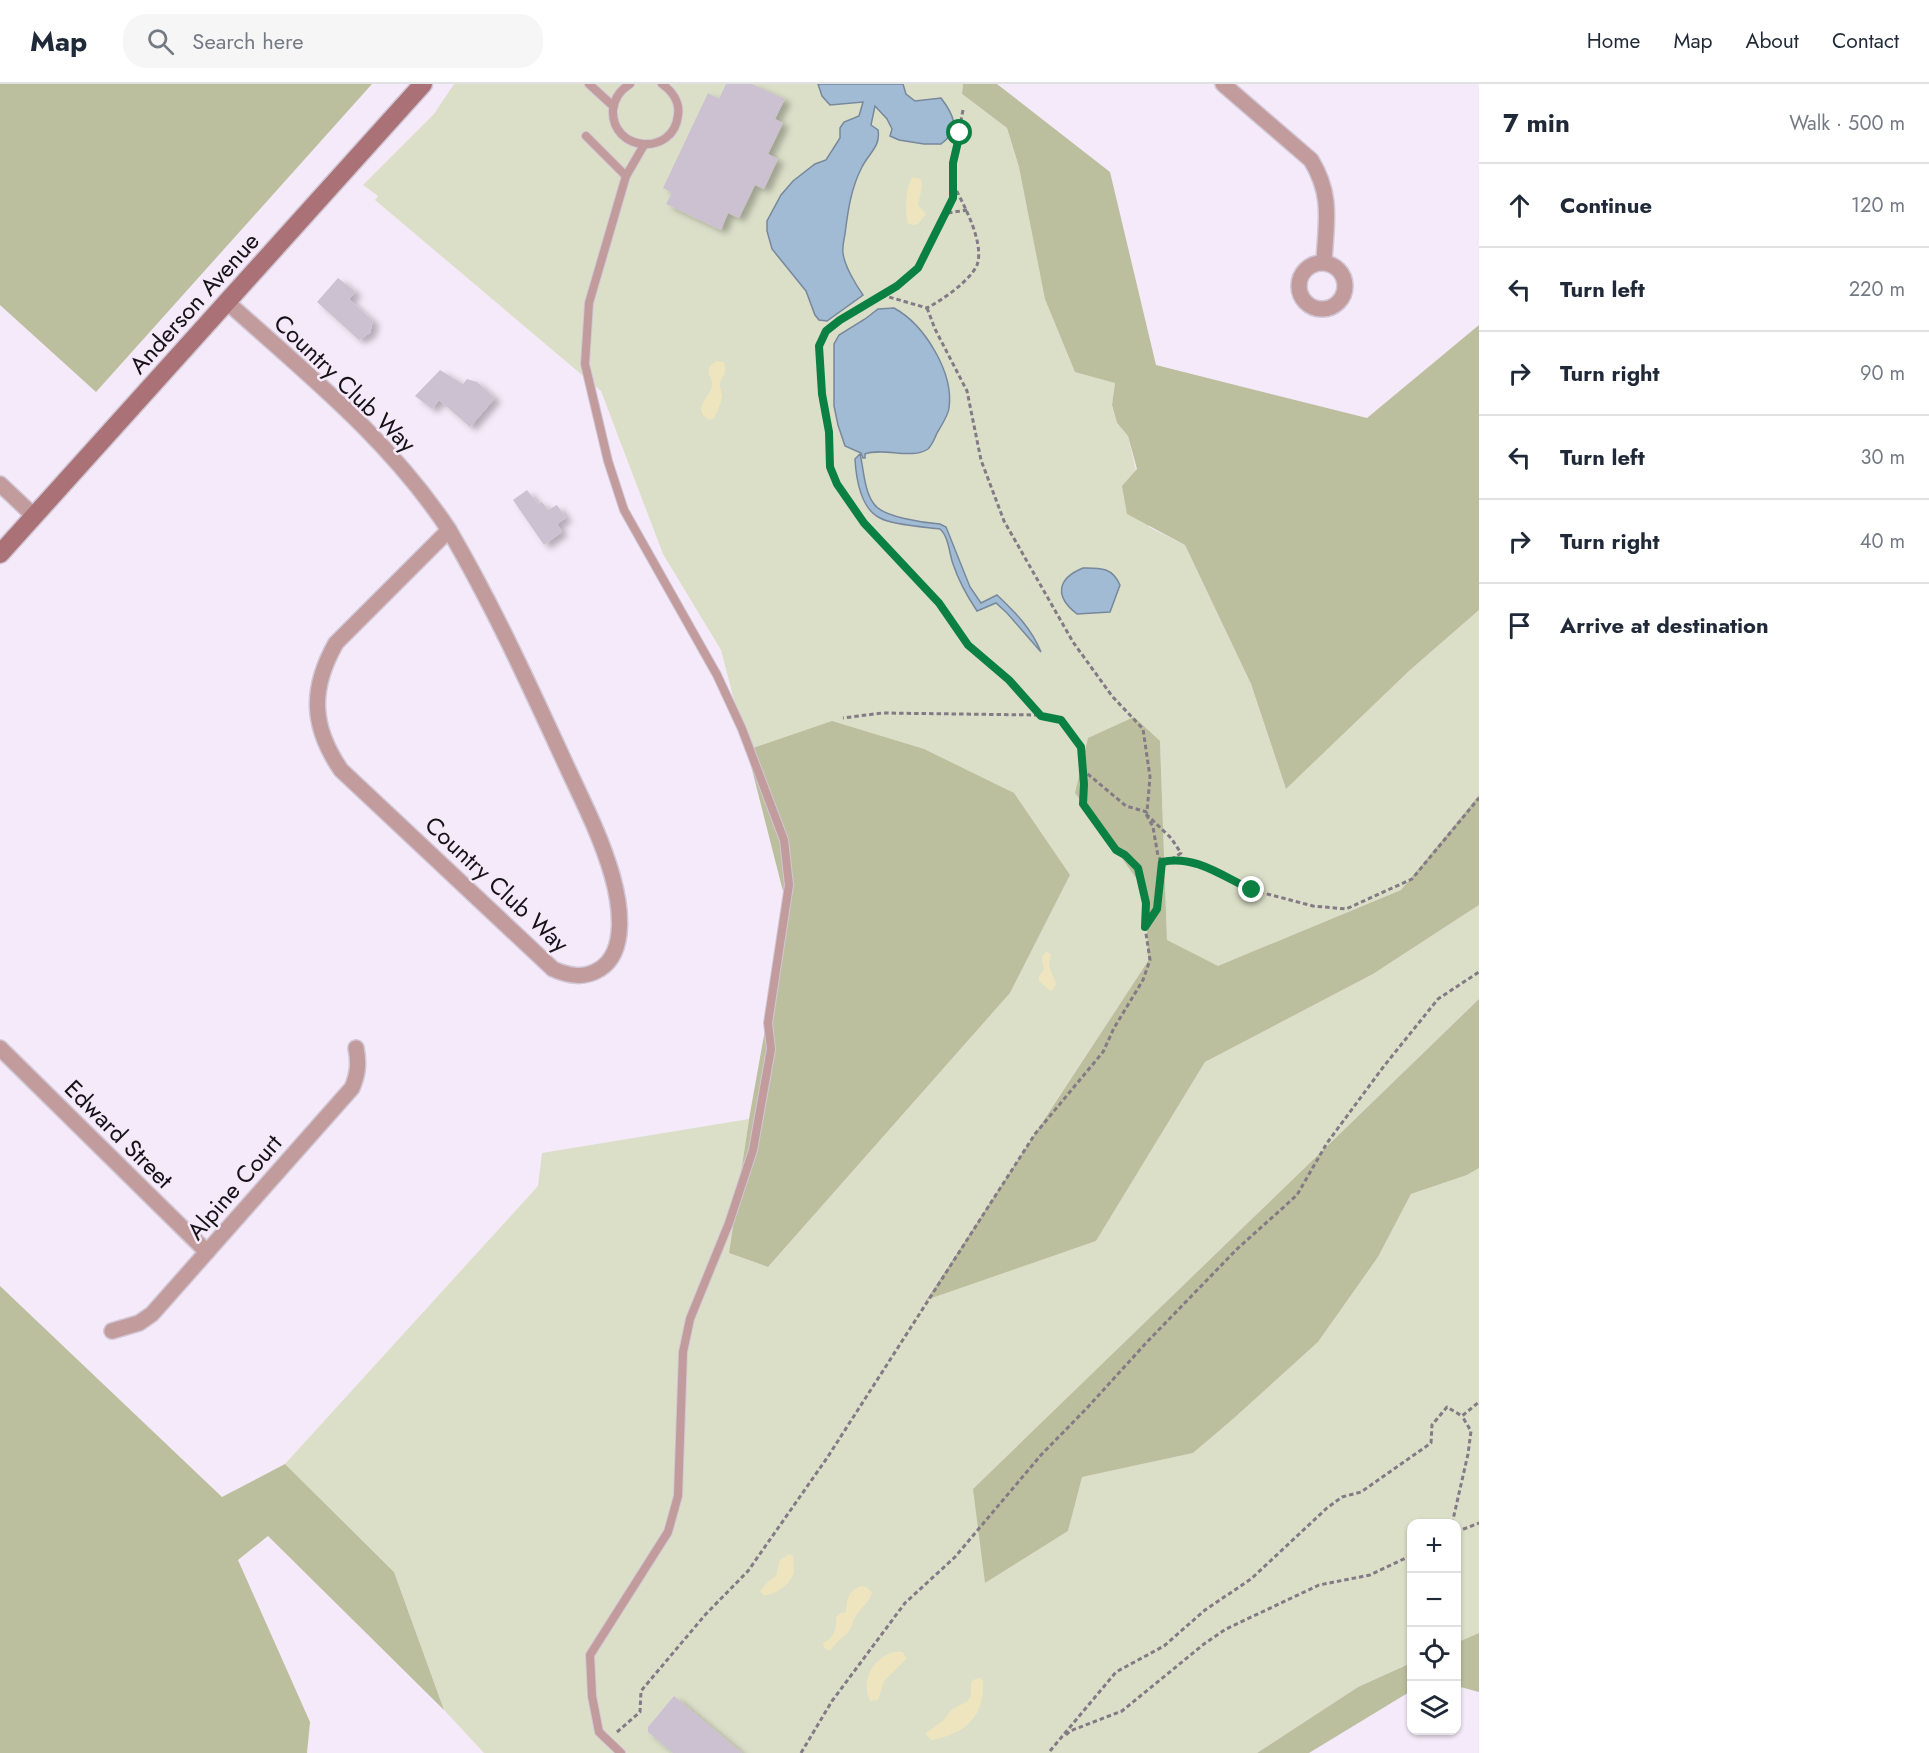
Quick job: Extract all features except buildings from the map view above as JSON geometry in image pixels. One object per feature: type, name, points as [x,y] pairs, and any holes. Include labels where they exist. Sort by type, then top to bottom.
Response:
[{"type":"main road","name":"Anderson Avenue","points":[[0,554],[423,84]]},
{"type":"street","points":[[1223,84],[1311,160],[1321,176],[1327,199],[1324,262]]},
{"type":"street","name":"Country Club Way","points":[[227,302],[356,417],[385,447],[413,480],[448,530],[470,566],[540,707],[603,847],[614,886],[619,932],[612,957],[593,973],[579,976],[566,975],[553,969],[341,770],[323,738],[318,719],[317,698],[326,660],[336,643],[448,530]]},
{"type":"street","points":[[0,484],[34,516]]},
{"type":"street","name":"Edward Street","points":[[0,1048],[207,1252]]},
{"type":"street","name":"Alpine Court","points":[[112,1331],[139,1323],[152,1314],[352,1088],[357,1075],[356,1048]]},
{"type":"lane","points":[[589,84],[613,106]]},
{"type":"lane","points":[[625,85],[613,106],[616,128],[623,137],[633,143],[644,145],[665,140],[677,122],[679,112],[677,102],[667,86]]},
{"type":"lane","points":[[586,136],[626,176]]},
{"type":"lane","points":[[621,1753],[599,1732],[592,1696],[590,1655],[668,1532],[678,1496],[683,1352],[690,1318],[729,1223],[753,1150],[771,1049],[768,1023],[789,885],[784,840],[742,729],[717,675],[624,510],[608,461],[585,364],[589,303],[626,176],[644,145]]},
{"type":"path","points":[[963,110],[953,163],[953,198],[918,268],[897,286],[826,331],[819,346],[822,394],[829,432],[830,467],[837,484],[864,523],[939,603],[968,645],[1009,680],[1041,716]]},
{"type":"path","points":[[927,308],[961,284],[976,265],[978,245],[967,210],[952,183]]},
{"type":"path","points":[[947,213],[967,210]]},
{"type":"path","points":[[882,295],[927,308]]},
{"type":"path","points":[[927,308],[967,391],[981,460],[1004,521],[1073,642],[1112,696],[1143,729],[1150,777],[1147,812],[1126,806],[1083,770]]},
{"type":"path","points":[[617,1732],[640,1712],[641,1691],[705,1615],[748,1571],[827,1458],[1035,1134],[1103,1052],[1114,1028],[1143,981],[1150,960],[1145,927],[1146,903],[1138,868],[1125,855],[1116,850],[1083,804],[1081,747],[1061,720],[1041,716],[882,713],[843,718]]},
{"type":"path","points":[[1172,859],[1189,860],[1252,890],[1312,906],[1346,909],[1412,879],[1479,798]]},
{"type":"path","points":[[1145,927],[1157,909],[1162,862],[1158,856],[1153,826],[1146,814],[1171,838],[1181,853],[1162,862]]},
{"type":"path","points":[[801,1753],[832,1701],[905,1603],[955,1557],[1041,1455],[1147,1342],[1236,1250],[1297,1195],[1327,1143],[1384,1066],[1438,999],[1479,972]]},
{"type":"path","points":[[1462,1416],[1479,1402]]},
{"type":"path","points":[[1049,1752],[1116,1672],[1164,1646],[1205,1610],[1251,1579],[1327,1508],[1342,1497],[1361,1492],[1431,1443],[1432,1425],[1447,1407],[1462,1416],[1471,1431],[1453,1519]]},
{"type":"path","points":[[1461,1530],[1479,1523]]},
{"type":"path","points":[[1049,1752],[1070,1731],[1122,1711],[1204,1644],[1226,1629],[1319,1585],[1370,1575],[1407,1557]]},
{"type":"green space","points":[[0,84],[372,84],[96,392],[0,305]]},
{"type":"green space","points":[[454,84],[963,84],[962,94],[1007,128],[1019,167],[1115,383],[1112,406],[1117,423],[1128,436],[1149,527],[1185,545],[1251,684],[1286,789],[1409,671],[1479,610],[1479,795],[1401,890],[1218,967],[1167,940],[1160,741],[1075,793],[1146,892],[1148,961],[926,1299],[1096,1241],[1205,1062],[1373,974],[1479,905],[1479,999],[974,1489],[985,1582],[1068,1531],[1081,1477],[1193,1453],[1318,1342],[1378,1257],[1411,1194],[1467,1175],[1479,1168],[1479,1633],[1461,1641],[1461,1519],[1407,1519],[1407,1665],[1358,1687],[1257,1753],[484,1753],[444,1710],[394,1572],[285,1464],[538,1186],[542,1153],[749,1119],[729,1253],[768,1267],[1010,993],[1070,875],[747,750],[721,650],[663,554],[601,391],[375,200],[378,196],[363,185],[434,114]]},
{"type":"green space","points":[[963,84],[997,84],[1110,172],[1156,365],[1367,418],[1479,325],[1479,610],[1409,671],[1286,789],[1251,684],[1185,545],[1127,514],[1122,486],[1137,469],[1128,436],[1117,423],[1112,405],[1115,383],[1075,372],[1045,299],[1019,167],[1007,128],[962,94]]},
{"type":"green space","points":[[1134,717],[1160,741],[1167,940],[1218,966],[1401,890],[1479,795],[1479,905],[1373,974],[1205,1062],[1096,1241],[926,1300],[1148,961],[1146,892],[1075,793],[1088,738]]},
{"type":"green space","points":[[832,721],[924,749],[1014,793],[1070,875],[1010,993],[768,1267],[729,1253],[749,1119],[787,907],[747,750]]},
{"type":"green space","points":[[1479,999],[1479,1168],[1467,1175],[1411,1194],[1378,1257],[1318,1342],[1193,1453],[1082,1477],[1068,1531],[985,1583],[973,1489]]},
{"type":"green space","points":[[0,1286],[222,1497],[285,1464],[394,1572],[444,1710],[268,1536],[238,1560],[310,1722],[307,1753],[0,1753]]},
{"type":"green space","points":[[1479,1633],[1479,1692],[1461,1687],[1461,1641]]},
{"type":"green space","points":[[1407,1665],[1407,1693],[1309,1753],[1257,1753],[1358,1687]]},
{"type":"sand","points":[[913,177],[921,179],[922,187],[918,205],[926,214],[918,224],[912,225],[908,223],[906,206],[908,187]]},
{"type":"sand","points":[[716,361],[723,362],[725,371],[720,385],[722,394],[720,404],[714,418],[710,420],[704,416],[701,407],[711,391],[709,368]]},
{"type":"sand","points":[[1047,952],[1051,954],[1049,966],[1056,984],[1050,991],[1039,981],[1039,976],[1044,970],[1042,958]]},
{"type":"sand","points":[[789,1554],[793,1556],[793,1576],[777,1592],[763,1595],[760,1591],[776,1576],[780,1560]]},
{"type":"sand","points":[[862,1586],[868,1588],[872,1593],[869,1599],[855,1617],[849,1631],[831,1650],[824,1648],[823,1643],[834,1633],[836,1618],[839,1614],[846,1612],[851,1593]]},
{"type":"sand","points":[[902,1652],[907,1658],[884,1681],[878,1700],[870,1701],[867,1685],[870,1671],[886,1655]]},
{"type":"sand","points":[[980,1678],[983,1681],[983,1694],[971,1722],[954,1733],[931,1740],[925,1734],[945,1719],[951,1710],[968,1701],[973,1680]]},
{"type":"water","points":[[818,84],[903,84],[906,94],[915,101],[941,98],[953,122],[951,133],[941,144],[899,140],[890,136],[892,129],[887,119],[875,106],[871,125],[878,130],[878,141],[855,183],[843,248],[848,269],[863,295],[827,321],[819,320],[815,315],[806,291],[772,249],[767,231],[767,221],[781,195],[793,181],[815,164],[826,160],[840,138],[840,128],[844,122],[859,116],[863,102],[830,105],[822,96]]},
{"type":"water","points":[[894,308],[916,326],[935,351],[947,380],[949,408],[946,418],[928,449],[906,454],[872,452],[865,454],[863,458],[861,453],[845,446],[838,425],[834,406],[834,344],[839,335],[878,309]]},
{"type":"water","points":[[860,454],[866,487],[874,504],[894,516],[946,527],[970,587],[981,603],[997,595],[1022,621],[1041,652],[996,603],[977,611],[958,577],[947,541],[940,529],[892,522],[880,518],[868,508],[858,484],[855,459]]},
{"type":"water","points":[[1083,568],[1105,570],[1117,579],[1120,585],[1110,612],[1077,614],[1065,601],[1062,595],[1063,583],[1074,572]]},
{"type":"route","points":[[960,133],[953,163],[953,198],[918,268],[897,286],[826,331],[819,346],[822,394],[829,432],[830,467],[837,484],[864,523],[939,603],[968,645],[1009,680],[1041,716],[1061,720],[1081,747],[1083,804],[1116,850],[1125,855],[1138,868],[1146,903],[1145,927],[1157,909],[1162,862],[1172,859],[1189,860],[1252,890]]}]
